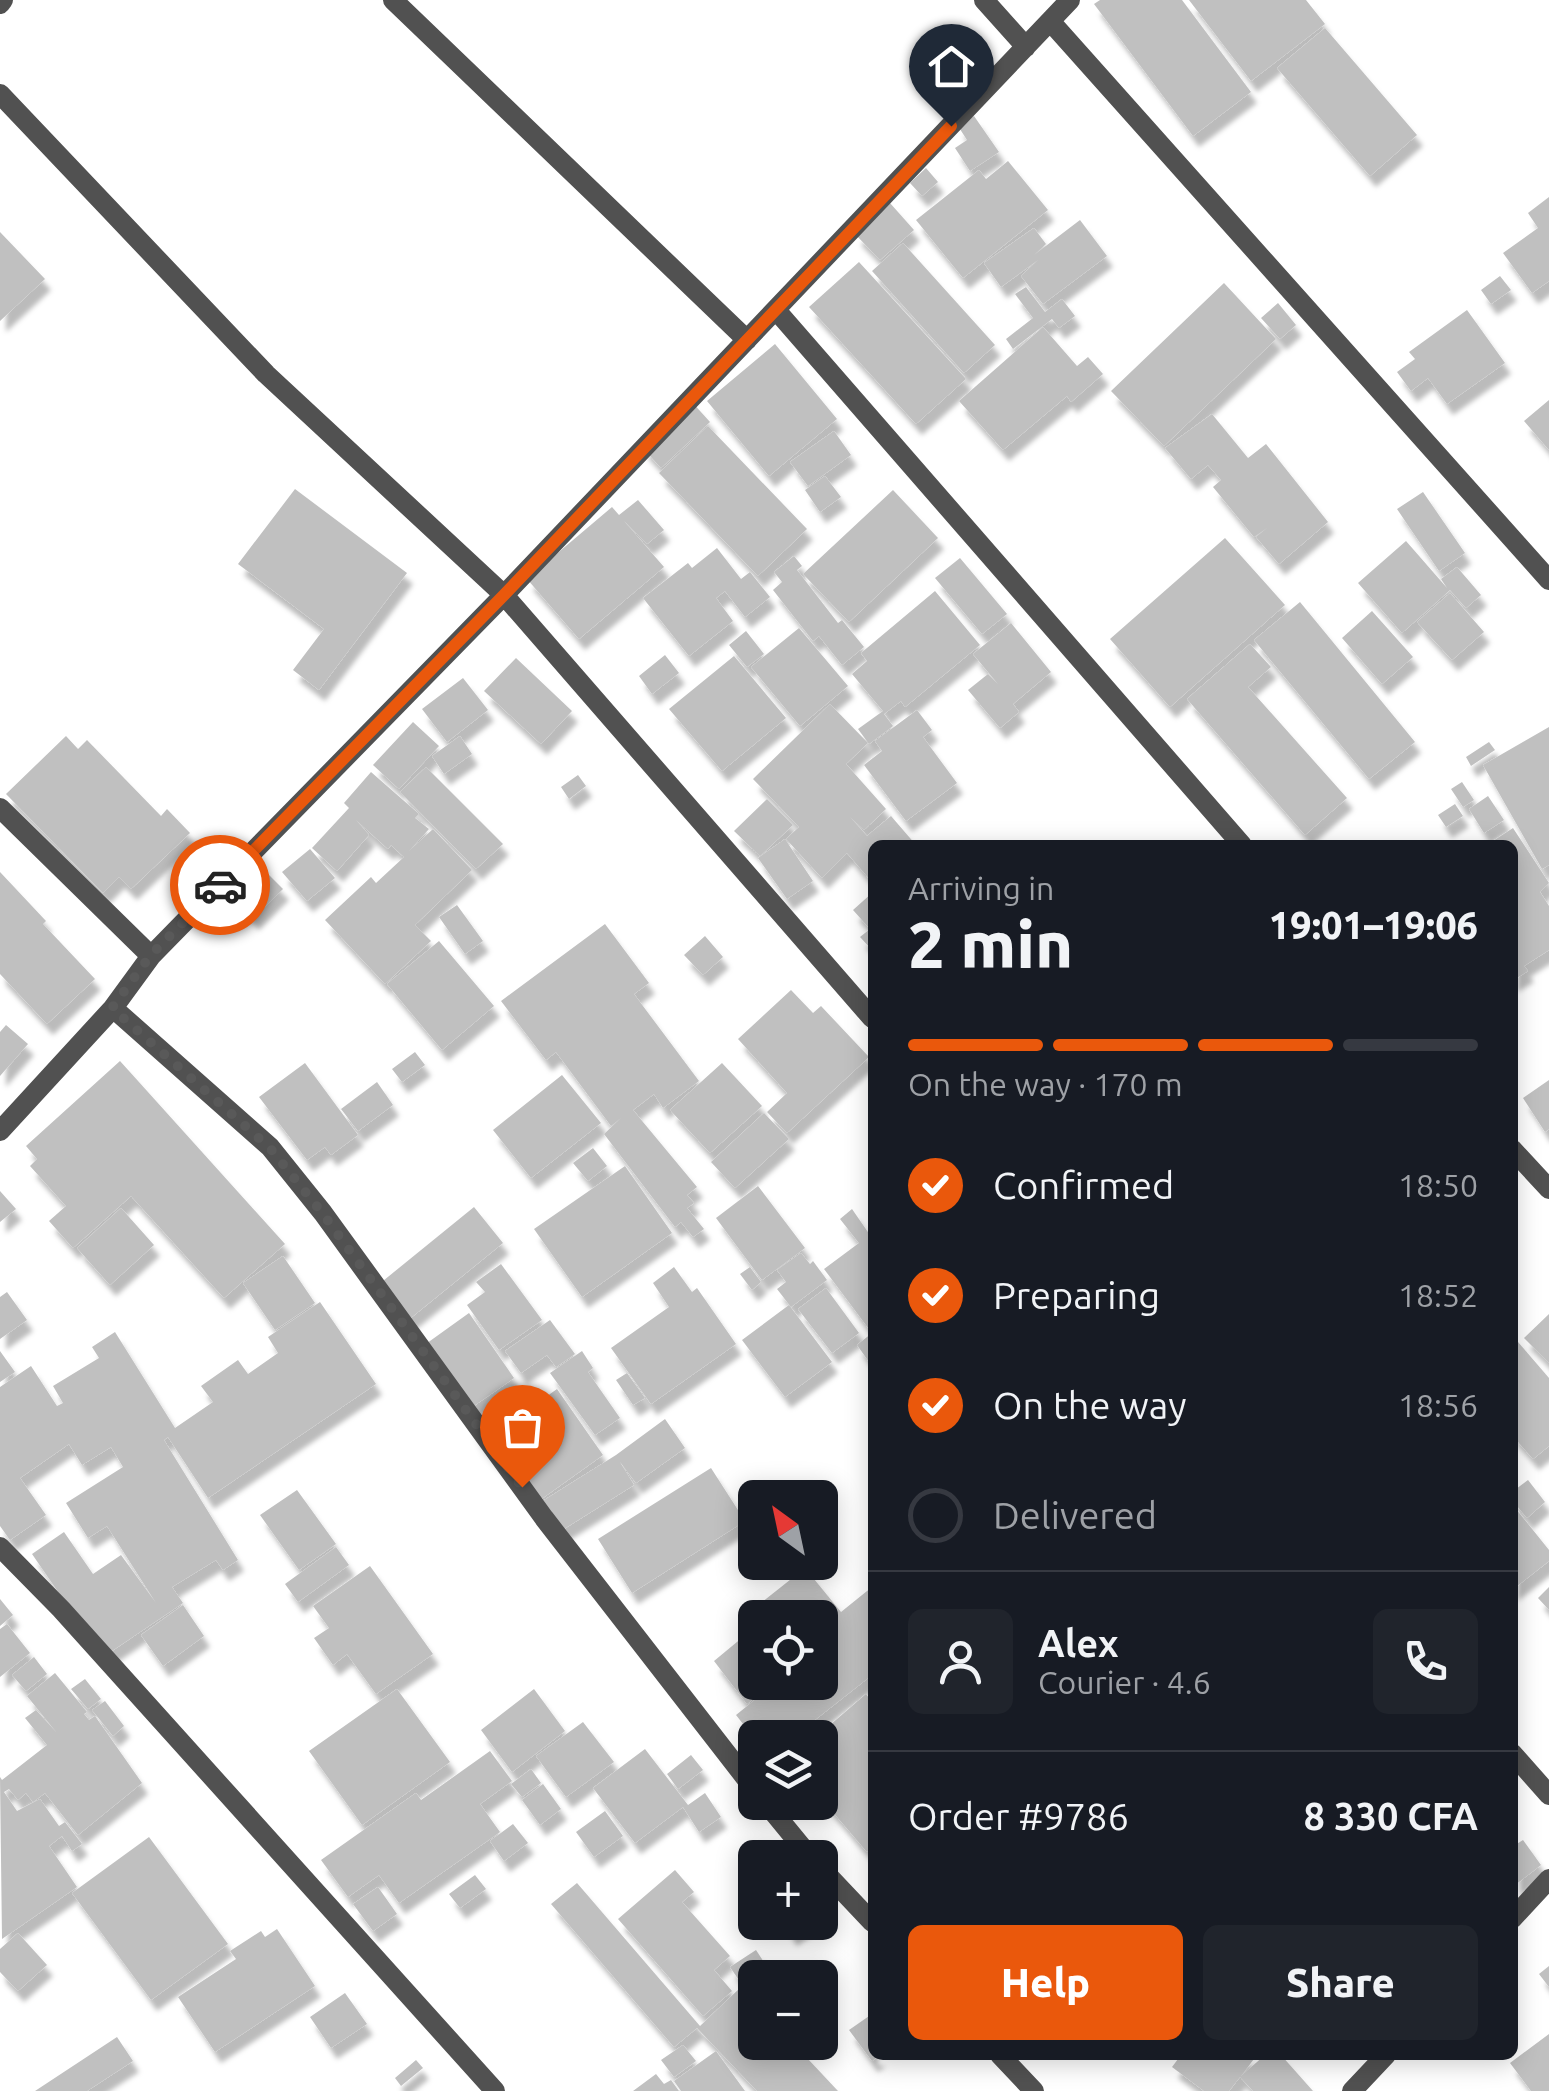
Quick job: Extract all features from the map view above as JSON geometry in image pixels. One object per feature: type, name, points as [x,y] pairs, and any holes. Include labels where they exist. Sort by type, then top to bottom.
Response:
[{"type":"street","points":[[393,0],[747,340]]},
{"type":"street","points":[[984,0],[1026,47]]},
{"type":"street","points":[[0,1131],[112,1008],[150,956],[504,595],[1070,0]]},
{"type":"street","points":[[1050,21],[1549,580]]},
{"type":"street","points":[[0,94],[266,374],[504,595],[868,1013]]},
{"type":"street","points":[[776,310],[1238,840]]},
{"type":"street","points":[[0,808],[150,956]]},
{"type":"street","points":[[112,1008],[270,1148],[323,1214],[544,1518],[738,1768]]},
{"type":"street","points":[[1518,1155],[1549,1189]]},
{"type":"street","points":[[0,1546],[496,2091]]},
{"type":"street","points":[[1518,1761],[1549,1795]]},
{"type":"street","points":[[780,1820],[796,1840]]},
{"type":"street","points":[[1518,1913],[1549,1880]]},
{"type":"street","points":[[838,1886],[868,1918]]},
{"type":"street","points":[[1005,2060],[1034,2091]]},
{"type":"street","points":[[1352,2091],[1381,2060]]},
{"type":"building","points":[[1100,0],[1182,0],[1251,92],[1193,136],[1094,4]]},
{"type":"building","points":[[1189,0],[1306,0],[1325,24],[1251,81]]},
{"type":"building","points":[[1325,28],[1417,135],[1370,176],[1277,68]]},
{"type":"building","points":[[974,116],[999,152],[970,171],[955,148],[967,140],[958,126]]},
{"type":"building","points":[[1008,161],[1048,210],[963,278],[916,220],[979,170],[986,179]]},
{"type":"building","points":[[926,168],[938,182],[922,196],[910,183]]},
{"type":"building","points":[[1549,197],[1549,281],[1532,293],[1503,253],[1538,228],[1528,213]]},
{"type":"building","points":[[890,203],[914,230],[880,260],[855,234]]},
{"type":"building","points":[[1080,220],[1107,256],[1043,304],[1021,276],[1038,260],[1001,287],[984,263],[1034,228],[1046,244],[1034,255]]},
{"type":"building","points":[[0,232],[45,279],[0,321]]},
{"type":"building","points":[[903,243],[995,345],[964,373],[872,271]]},
{"type":"building","points":[[859,262],[966,379],[916,424],[809,307]]},
{"type":"building","points":[[1500,276],[1511,290],[1491,304],[1481,290]]},
{"type":"building","points":[[1224,283],[1276,339],[1164,446],[1111,391]]},
{"type":"building","points":[[1026,287],[1045,312],[1062,299],[1075,316],[1059,328],[1052,319],[1013,349],[1006,339],[1033,318],[1015,294]]},
{"type":"building","points":[[1278,303],[1296,325],[1280,339],[1261,318]]},
{"type":"building","points":[[1467,310],[1505,363],[1447,404],[1428,378],[1411,391],[1397,372],[1415,359],[1409,352]]},
{"type":"building","points":[[1043,327],[1077,366],[1088,357],[1103,374],[1071,402],[1067,396],[1003,450],[959,401]]},
{"type":"building","points":[[775,344],[837,419],[769,476],[707,401]]},
{"type":"building","points":[[1549,400],[1549,450],[1524,421]]},
{"type":"building","points":[[691,401],[710,422],[661,468],[642,447]]},
{"type":"building","points":[[1212,414],[1248,458],[1266,444],[1328,522],[1279,564],[1256,537],[1267,528],[1254,537],[1213,487],[1221,480],[1208,465],[1191,479],[1165,448]]},
{"type":"building","points":[[708,426],[807,529],[758,576],[659,473]]},
{"type":"building","points":[[834,431],[851,455],[808,486],[790,462]]},
{"type":"building","points":[[825,476],[841,497],[820,512],[805,490]]},
{"type":"building","points":[[295,489],[407,573],[319,690],[293,670],[324,629],[238,564]]},
{"type":"building","points":[[893,490],[938,538],[849,622],[803,574]]},
{"type":"building","points":[[1423,492],[1465,553],[1439,571],[1397,509]]},
{"type":"building","points":[[638,500],[664,530],[647,544],[624,521],[664,567],[579,639],[527,579],[612,507],[619,515]]},
{"type":"building","points":[[1225,538],[1285,605],[1170,707],[1110,639]]},
{"type":"building","points":[[1406,541],[1447,588],[1441,579],[1457,567],[1481,595],[1466,608],[1450,590],[1402,633],[1358,583]]},
{"type":"building","points":[[717,548],[741,579],[750,572],[770,597],[745,617],[725,591],[716,598],[733,621],[689,656],[643,598],[688,563],[692,568]]},
{"type":"building","points":[[794,556],[802,566],[797,570],[838,623],[842,620],[864,647],[842,665],[819,636],[813,641],[773,590],[782,582],[774,572]]},
{"type":"building","points":[[960,558],[1007,614],[982,634],[935,578]]},
{"type":"building","points":[[935,591],[980,645],[905,707],[901,701],[884,714],[893,726],[869,744],[858,729],[883,711],[852,674],[867,661],[861,653]]},
{"type":"building","points":[[1450,593],[1484,632],[1452,660],[1417,622]]},
{"type":"building","points":[[1300,602],[1415,742],[1369,779],[1254,640]]},
{"type":"building","points":[[1372,611],[1413,657],[1382,684],[1342,638]]},
{"type":"building","points":[[1011,623],[1051,672],[1013,704],[1019,712],[1000,728],[968,690],[988,674],[998,684],[973,654]]},
{"type":"building","points":[[799,628],[848,686],[800,726],[751,667]]},
{"type":"building","points":[[746,631],[764,654],[747,667],[729,645]]},
{"type":"building","points":[[1250,644],[1271,667],[1248,687],[1347,798],[1305,835],[1187,699]]},
{"type":"building","points":[[665,655],[679,673],[652,694],[639,676]]},
{"type":"building","points":[[734,656],[786,718],[722,771],[669,709]]},
{"type":"building","points":[[516,658],[572,711],[541,744],[484,691]]},
{"type":"building","points":[[463,678],[488,710],[447,742],[422,709]]},
{"type":"building","points":[[830,704],[868,743],[846,764],[886,809],[864,830],[850,817],[867,836],[891,816],[912,840],[868,840],[868,877],[847,853],[822,878],[786,839],[799,827],[753,779]]},
{"type":"building","points":[[917,710],[932,730],[923,737],[957,783],[906,821],[864,765],[882,751],[875,741]]},
{"type":"building","points":[[413,722],[439,746],[399,789],[373,765]]},
{"type":"building","points":[[1549,727],[1549,865],[1542,869],[1483,765]]},
{"type":"building","points":[[66,736],[78,749],[87,740],[161,816],[167,809],[190,833],[131,889],[119,877],[103,893],[6,794]]},
{"type":"building","points":[[460,736],[472,754],[444,774],[432,756]]},
{"type":"building","points":[[1489,742],[1495,750],[1471,766],[1466,757]]},
{"type":"building","points":[[426,767],[503,844],[476,869],[400,792]]},
{"type":"building","points":[[371,772],[419,814],[415,818],[429,829],[409,851],[433,829],[472,870],[415,925],[431,941],[385,984],[325,920],[371,877],[376,883],[404,857],[391,845],[388,849],[356,820],[369,835],[337,871],[312,848],[349,808],[344,803]]},
{"type":"building","points":[[578,775],[586,786],[569,799],[561,787]]},
{"type":"building","points":[[1462,782],[1474,800],[1463,807],[1451,789]]},
{"type":"building","points":[[1488,796],[1504,820],[1484,833],[1469,809]]},
{"type":"building","points":[[767,799],[793,825],[760,856],[734,831]]},
{"type":"building","points":[[1455,804],[1463,816],[1446,827],[1438,815]]},
{"type":"building","points":[[1513,828],[1549,883],[1540,892],[1549,906],[1549,950],[1524,966],[1528,971],[1518,977],[1518,840],[1495,840]]},
{"type":"building","points":[[785,839],[813,881],[787,899],[758,858]]},
{"type":"building","points":[[310,849],[335,878],[307,901],[282,872]]},
{"type":"building","points":[[260,866],[283,889],[253,919],[230,896]]},
{"type":"building","points":[[0,872],[95,979],[47,1024],[0,974]]},
{"type":"building","points":[[868,897],[868,927],[853,910]]},
{"type":"building","points":[[457,905],[483,941],[465,954],[439,917]]},
{"type":"building","points":[[605,924],[649,983],[634,994],[699,1081],[663,1108],[654,1094],[633,1110],[697,1187],[687,1195],[694,1203],[687,1208],[704,1229],[693,1237],[681,1222],[675,1227],[604,1134],[621,1118],[611,1126],[556,1052],[546,1060],[501,1001]]},
{"type":"building","points":[[705,936],[723,957],[703,975],[684,955]]},
{"type":"building","points":[[439,941],[494,1006],[442,1050],[387,984]]},
{"type":"building","points":[[791,990],[813,1013],[821,1006],[868,1058],[787,1133],[767,1112],[787,1093],[738,1039]]},
{"type":"building","points":[[6,1025],[28,1044],[0,1076],[0,1032]]},
{"type":"building","points":[[415,1052],[425,1065],[402,1082],[392,1069]]},
{"type":"building","points":[[120,1061],[285,1244],[224,1298],[131,1196],[73,1248],[49,1221],[66,1206],[30,1166],[37,1159],[26,1146]]},
{"type":"building","points":[[305,1063],[358,1135],[331,1155],[325,1147],[307,1160],[259,1097]]},
{"type":"building","points":[[722,1063],[762,1106],[710,1153],[670,1110]]},
{"type":"building","points":[[562,1075],[601,1123],[531,1178],[493,1130]]},
{"type":"building","points":[[1549,1080],[1549,1129],[1545,1132],[1523,1098]]},
{"type":"building","points":[[377,1082],[393,1105],[358,1131],[341,1109]]},
{"type":"building","points":[[764,1113],[789,1139],[735,1188],[711,1162]]},
{"type":"building","points":[[593,1148],[607,1166],[588,1181],[573,1163]]},
{"type":"building","points":[[625,1166],[672,1233],[582,1297],[534,1229]]},
{"type":"building","points":[[758,1186],[805,1248],[762,1280],[716,1218]]},
{"type":"building","points":[[0,1191],[16,1209],[0,1222]]},
{"type":"building","points":[[474,1207],[503,1243],[407,1321],[378,1285]]},
{"type":"building","points":[[121,1208],[154,1245],[110,1285],[77,1248]]},
{"type":"building","points":[[852,1209],[868,1232],[868,1328],[824,1269],[859,1243],[840,1219]]},
{"type":"building","points":[[801,1253],[810,1264],[813,1261],[827,1280],[791,1307],[777,1289],[786,1282],[777,1270]]},
{"type":"building","points":[[283,1256],[315,1303],[275,1330],[243,1283]]},
{"type":"building","points":[[501,1264],[542,1320],[499,1350],[467,1305],[485,1292],[476,1282]]},
{"type":"building","points":[[674,1267],[692,1292],[697,1288],[736,1344],[651,1404],[611,1348],[669,1307],[653,1283]]},
{"type":"building","points":[[750,1267],[761,1282],[752,1290],[740,1274]]},
{"type":"building","points":[[826,1288],[859,1333],[832,1353],[798,1309]]},
{"type":"building","points":[[7,1292],[27,1320],[0,1339],[0,1297]]},
{"type":"building","points":[[320,1302],[376,1384],[208,1498],[168,1437],[164,1440],[238,1560],[223,1570],[216,1560],[172,1587],[183,1603],[103,1657],[32,1554],[64,1532],[93,1574],[121,1555],[156,1603],[107,1526],[88,1538],[66,1503],[123,1467],[111,1447],[82,1465],[69,1444],[20,1478],[46,1515],[10,1540],[0,1526],[0,1387],[31,1366],[57,1406],[63,1403],[53,1386],[99,1358],[92,1347],[115,1332],[175,1428],[213,1402],[201,1386],[238,1360],[248,1374],[278,1353],[268,1337]]},
{"type":"building","points":[[789,1305],[832,1362],[785,1397],[742,1340]]},
{"type":"building","points":[[469,1313],[514,1378],[468,1410],[423,1346]]},
{"type":"building","points":[[1549,1314],[1549,1363],[1524,1338]]},
{"type":"building","points":[[550,1320],[575,1354],[556,1367],[547,1355],[521,1373],[505,1351]]},
{"type":"building","points":[[868,1336],[868,1360],[857,1345]]},
{"type":"building","points":[[1518,1342],[1549,1378],[1549,1446],[1533,1459],[1518,1442]]},
{"type":"building","points":[[0,1351],[15,1372],[0,1382]]},
{"type":"building","points":[[582,1351],[593,1368],[588,1372],[620,1418],[595,1435],[550,1373]]},
{"type":"building","points":[[627,1373],[645,1398],[633,1405],[616,1380]]},
{"type":"building","points":[[557,1389],[603,1455],[540,1500],[494,1434]]},
{"type":"building","points":[[665,1419],[685,1448],[636,1483],[620,1462],[634,1485],[556,1534],[538,1504]]},
{"type":"building","points":[[711,1468],[738,1510],[738,1525],[632,1593],[598,1539]]},
{"type":"building","points":[[1528,1480],[1545,1502],[1527,1518],[1518,1507],[1518,1488]]},
{"type":"building","points":[[297,1490],[336,1544],[299,1570],[260,1515]]},
{"type":"building","points":[[1518,1511],[1549,1550],[1549,1561],[1518,1585]]},
{"type":"building","points":[[336,1547],[349,1565],[298,1602],[285,1584]]},
{"type":"building","points":[[370,1566],[433,1654],[376,1694],[347,1654],[333,1665],[314,1638],[329,1628],[313,1606]]},
{"type":"building","points":[[790,1580],[815,1580],[831,1600],[765,1600]]},
{"type":"building","points":[[1549,1587],[1549,1610],[1538,1598]]},
{"type":"building","points":[[868,1590],[868,1678],[815,1720],[740,1720],[736,1715],[755,1700],[838,1700],[838,1608],[841,1612]]},
{"type":"building","points":[[0,1599],[13,1615],[0,1626]]},
{"type":"building","points":[[183,1605],[204,1636],[163,1666],[141,1635]]},
{"type":"building","points":[[7,1624],[30,1653],[0,1677],[0,1629]]},
{"type":"building","points":[[738,1641],[738,1692],[714,1661]]},
{"type":"building","points":[[34,1657],[47,1674],[26,1691],[12,1675]]},
{"type":"building","points":[[55,1673],[87,1712],[84,1714],[89,1720],[95,1716],[142,1783],[78,1835],[45,1793],[33,1802],[26,1793],[18,1800],[9,1789],[4,1792],[17,1811],[40,1799],[59,1826],[65,1822],[82,1844],[72,1851],[62,1836],[49,1846],[77,1887],[2,1939],[0,1777],[2,1780],[47,1745],[25,1718],[36,1710],[57,1733],[27,1696]]},
{"type":"building","points":[[85,1679],[101,1699],[88,1709],[71,1689]]},
{"type":"building","points":[[397,1689],[450,1762],[362,1825],[309,1751]]},
{"type":"building","points":[[534,1689],[565,1731],[512,1772],[481,1730]]},
{"type":"building","points":[[866,1694],[868,1697],[867,1852],[838,1818],[836,1720]]},
{"type":"building","points":[[105,1701],[124,1726],[113,1736],[92,1710]]},
{"type":"building","points":[[583,1722],[614,1762],[566,1797],[536,1756]]},
{"type":"building","points":[[645,1749],[688,1805],[705,1793],[721,1817],[699,1832],[683,1807],[635,1843],[593,1788]]},
{"type":"building","points":[[490,1751],[512,1781],[480,1804],[500,1832],[399,1903],[379,1875],[348,1897],[321,1860],[416,1793],[421,1800]]},
{"type":"building","points":[[691,1755],[703,1770],[678,1789],[667,1774]]},
{"type":"building","points":[[531,1769],[541,1783],[522,1797],[511,1784]]},
{"type":"building","points":[[543,1784],[561,1809],[540,1825],[522,1800]]},
{"type":"building","points":[[605,1811],[623,1836],[594,1857],[576,1832]]},
{"type":"building","points":[[513,1824],[528,1843],[504,1861],[490,1841]]},
{"type":"building","points":[[149,1837],[228,1944],[151,2000],[72,1893]]},
{"type":"building","points":[[1523,1840],[1541,1865],[1518,1883],[1518,1843]]},
{"type":"building","points":[[675,1870],[694,1892],[682,1902],[730,1956],[714,1970],[732,1991],[703,2016],[618,1919]]},
{"type":"building","points":[[475,1875],[486,1889],[460,1908],[449,1894]]},
{"type":"building","points":[[577,1883],[700,2026],[738,1990],[738,2060],[809,2060],[838,2091],[757,2091],[697,2028],[674,2047],[551,1904]]},
{"type":"building","points":[[378,1887],[397,1914],[373,1931],[353,1904]]},
{"type":"building","points":[[277,1929],[315,1986],[215,2052],[178,1997],[236,1959],[230,1951],[261,1931],[265,1937]]},
{"type":"building","points":[[18,1933],[47,1965],[18,1991],[0,1972],[0,1949]]},
{"type":"building","points":[[756,1950],[763,1960],[741,1960]]},
{"type":"building","points":[[738,1962],[738,1979],[730,1967]]},
{"type":"building","points":[[1549,1966],[1549,1987],[1539,1974]]},
{"type":"building","points":[[345,1993],[367,2024],[331,2048],[310,2017]]},
{"type":"building","points":[[868,2017],[868,2056],[849,2030]]},
{"type":"building","points":[[1549,2034],[1549,2091],[1531,2091],[1510,2063]]},
{"type":"building","points":[[117,2037],[133,2061],[87,2091],[35,2091]]},
{"type":"building","points":[[683,2045],[696,2061],[674,2077],[661,2060]]},
{"type":"building","points":[[716,2051],[745,2091],[681,2091],[674,2081]]},
{"type":"building","points":[[416,2060],[423,2068],[401,2086],[395,2078]]},
{"type":"building","points":[[1177,2060],[1253,2060],[1241,2076],[1259,2060],[1285,2060],[1313,2091],[1253,2091],[1240,2077],[1229,2091],[1204,2091],[1172,2067]]},
{"type":"building","points":[[656,2074],[664,2084],[671,2080],[679,2091],[633,2091]]},
{"type":"way so far","points":[[220,885],[150,956],[112,1008],[270,1148],[323,1214],[522,1487]]},
{"type":"route","points":[[220,885],[504,595],[951,126]]}]
